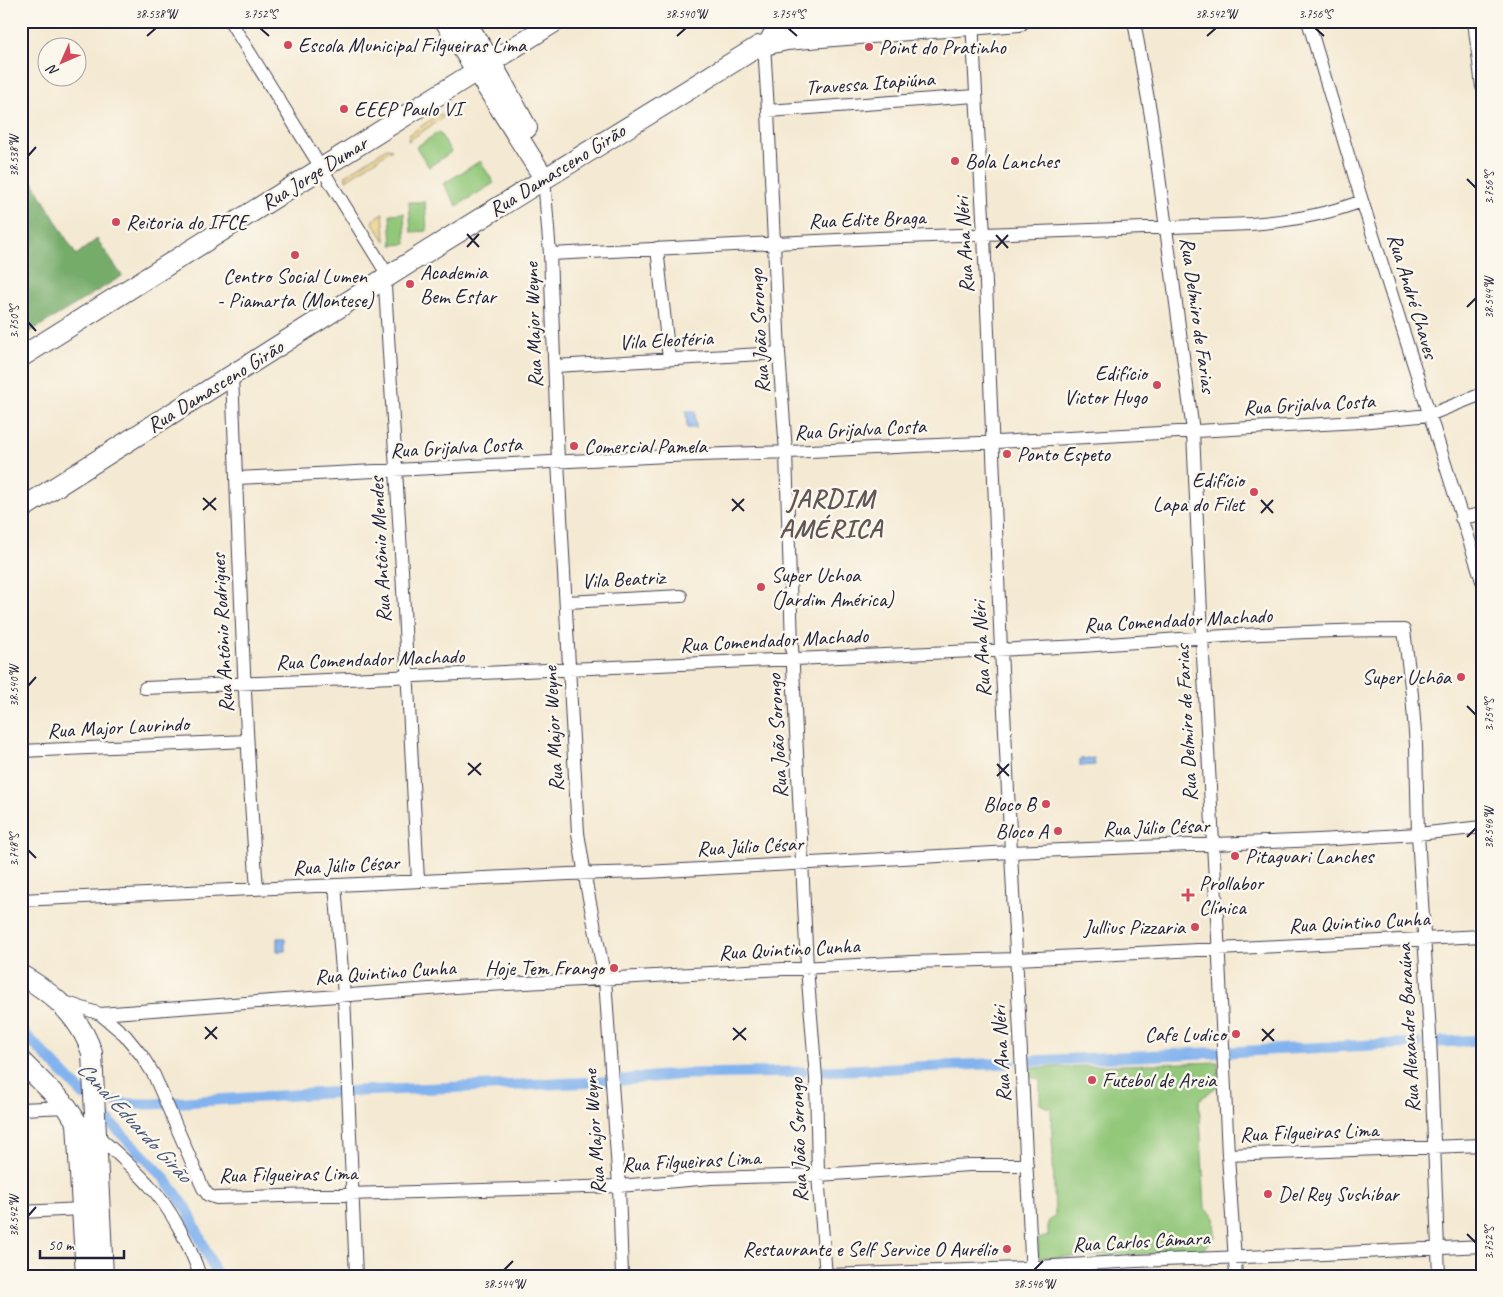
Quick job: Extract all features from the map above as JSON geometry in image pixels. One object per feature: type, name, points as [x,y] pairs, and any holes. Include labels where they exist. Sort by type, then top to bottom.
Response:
[{"type":"main road","points":[[446,21],[484,66]]},
{"type":"main road","points":[[465,21],[484,66],[548,176]]},
{"type":"main road","name":"Rua Jorge Dumar","points":[[21,357],[556,21]]},
{"type":"main road","points":[[764,44],[972,23],[1019,21]]},
{"type":"main road","name":"Rua Damasceno Girão","points":[[21,509],[548,176],[764,44]]},
{"type":"main road","points":[[21,975],[55,998],[72,1016],[88,1040],[92,1053],[103,1276]]},
{"type":"main road","points":[[21,1061],[67,1107],[77,1123],[86,1276]]},
{"type":"street","name":"Rua Antônio Mendes","points":[[230,21],[384,269],[418,881]]},
{"type":"street","name":"Rua Damasceno Girão","points":[[764,44],[769,34],[785,21]]},
{"type":"street","name":"Rua Delmiro de Farias","points":[[1134,21],[1151,116],[1193,431],[1219,948],[1222,1044],[1236,1276]]},
{"type":"street","name":"Rua André Chaves","points":[[1308,21],[1362,201],[1482,582]]},
{"type":"street","points":[[1474,21],[1482,87]]},
{"type":"street","name":"Rua Ana Néri","points":[[972,23],[984,235],[1001,650],[1032,1272]]},
{"type":"street","name":"Rua João Sorongo","points":[[764,44],[779,353],[786,452],[807,968],[816,1078],[818,1175],[826,1275]]},
{"type":"street","name":"Travessa Itapiúna","points":[[768,111],[975,96]]},
{"type":"street","name":"Rua Major Weyne","points":[[548,176],[558,461],[578,833],[584,874],[605,979],[622,1276]]},
{"type":"street","name":"Rua Edite Braga","points":[[550,254],[1280,222],[1320,215],[1362,201]]},
{"type":"street","points":[[657,248],[669,359]]},
{"type":"street","name":"Vila Eleotéria","points":[[555,366],[779,353]]},
{"type":"street","name":"Rua Antônio Rodrigues","points":[[232,375],[244,684],[257,889]]},
{"type":"street","name":"Rua Grijalva Costa","points":[[237,478],[558,461],[992,442],[1360,422],[1429,415],[1482,394]]},
{"type":"street","points":[[1461,518],[1482,514]]},
{"type":"street","name":"Vila Beatriz","points":[[567,602],[681,596]]},
{"type":"street","name":"Rua Comendador Machado","points":[[145,688],[1001,650],[1341,630],[1404,630]]},
{"type":"street","name":"Rua Alexandre Baraúna","points":[[1404,630],[1416,745],[1418,834],[1431,1050],[1439,1276]]},
{"type":"street","name":"Rua Major Laurindo","points":[[21,751],[247,740]]},
{"type":"street","name":"Rua Júlio César","points":[[21,900],[646,872],[1012,852],[1213,845],[1418,834],[1482,827]]},
{"type":"street","points":[[335,886],[344,995],[356,1276]]},
{"type":"street","name":"Rua Quintino Cunha","points":[[100,1014],[469,986],[1482,936]]},
{"type":"street","points":[[55,998],[100,1014]]},
{"type":"street","name":"Rua Filgueiras Lima","points":[[100,1014],[125,1035],[154,1075],[203,1188],[208,1195],[216,1198],[618,1186],[710,1178],[818,1175],[970,1165],[1027,1165]]},
{"type":"street","points":[[21,1109],[67,1107]]},
{"type":"street","points":[[96,1128],[160,1199],[190,1248],[200,1276]]},
{"type":"street","name":"Rua Filgueiras Lima","points":[[1228,1155],[1482,1145]]},
{"type":"street","points":[[21,1212],[82,1209]]},
{"type":"street","name":"Rua Carlos Câmara","points":[[803,1276],[1032,1272],[1235,1256],[1324,1254],[1482,1246]]},
{"type":"green space","points":[[439,132],[451,152],[429,167],[416,147]]},
{"type":"green space","points":[[480,161],[494,183],[457,206],[443,184]]},
{"type":"green space","points":[[21,162],[76,255],[97,239],[122,276],[28,333],[21,311]]},
{"type":"green space","points":[[409,202],[425,202],[427,231],[411,232]]},
{"type":"green space","points":[[404,213],[406,244],[392,245],[390,214]]},
{"type":"green space","points":[[1218,1062],[1219,1085],[1199,1100],[1205,1208],[1214,1216],[1215,1236],[1203,1252],[1038,1258],[1038,1239],[1048,1236],[1048,1222],[1055,1215],[1051,1109],[1040,1104],[1040,1079],[1029,1077],[1027,1068]]},
{"type":"sand","points":[[439,114],[445,116],[408,141],[409,135]]},
{"type":"sand","points":[[387,148],[392,149],[346,180],[346,175]]},
{"type":"sand","points":[[383,213],[385,241],[372,221]]},
{"type":"water","points":[[686,411],[695,411],[696,428],[687,428]]},
{"type":"water","points":[[1094,758],[1095,765],[1080,766],[1080,759]]},
{"type":"water","points":[[277,938],[285,938],[285,951],[277,951]]},
{"type":"waterway","name":"Canal Eduardo Girão","points":[[21,1030],[84,1095]]},
{"type":"waterway","points":[[1440,1042],[1482,1040]]},
{"type":"waterway","points":[[1033,1061],[1417,1043]]},
{"type":"waterway","points":[[825,1071],[1010,1063]]},
{"type":"waterway","points":[[80,1091],[125,1104],[153,1104],[357,1091],[601,1082],[684,1074],[802,1072]]},
{"type":"waterway","name":"Canal Eduardo Girão","points":[[95,1107],[162,1175],[187,1209],[217,1276]]},
{"type":"place","name":"Escola Municipal Filgueiras Lima","points":[[288,45]]},
{"type":"place","name":"Point do Pratinho","points":[[869,47]]},
{"type":"place","name":"EEEP Paulo VI","points":[[344,109]]},
{"type":"place","name":"Bola Lanches","points":[[955,161]]},
{"type":"place","name":"Reitoria do IFCE","points":[[116,222]]},
{"type":"place","name":"Centro Social Lumen - Piamarta (Montese)","points":[[295,255]]},
{"type":"place","name":"Academia Bem Estar","points":[[410,284]]},
{"type":"place","name":"Edifício Victor Hugo","points":[[1157,385]]},
{"type":"place","name":"Comercial Pamela","points":[[574,446]]},
{"type":"place","name":"Ponto Espeto","points":[[1007,454]]},
{"type":"place","name":"Edifício Lapa do Filet","points":[[1254,492]]},
{"type":"place","name":"Super Uchoa (Jardim América)","points":[[761,587]]},
{"type":"place","name":"Super Uchôa","points":[[1461,677]]},
{"type":"place","name":"Bloco B","points":[[1046,804]]},
{"type":"place","name":"Bloco A","points":[[1058,831]]},
{"type":"place","name":"Pitaguari Lanches","points":[[1235,856]]},
{"type":"place","name":"Prollabor Clínica","points":[[1188,895]]},
{"type":"place","name":"Jullius Pizzaria","points":[[1195,927]]},
{"type":"place","name":"Hoje Tem Frango","points":[[614,968]]},
{"type":"place","name":"Cafe Ludico","points":[[1236,1034]]},
{"type":"place","name":"Futebol de Areia","points":[[1092,1080]]},
{"type":"place","name":"Del Rey Sushibar","points":[[1268,1194]]},
{"type":"place","name":"Restaurante e Self Service O Aurélio","points":[[1007,1249]]},
{"type":"district","name":"JARDIM AMÉRICA","points":[[831,513]]}]
